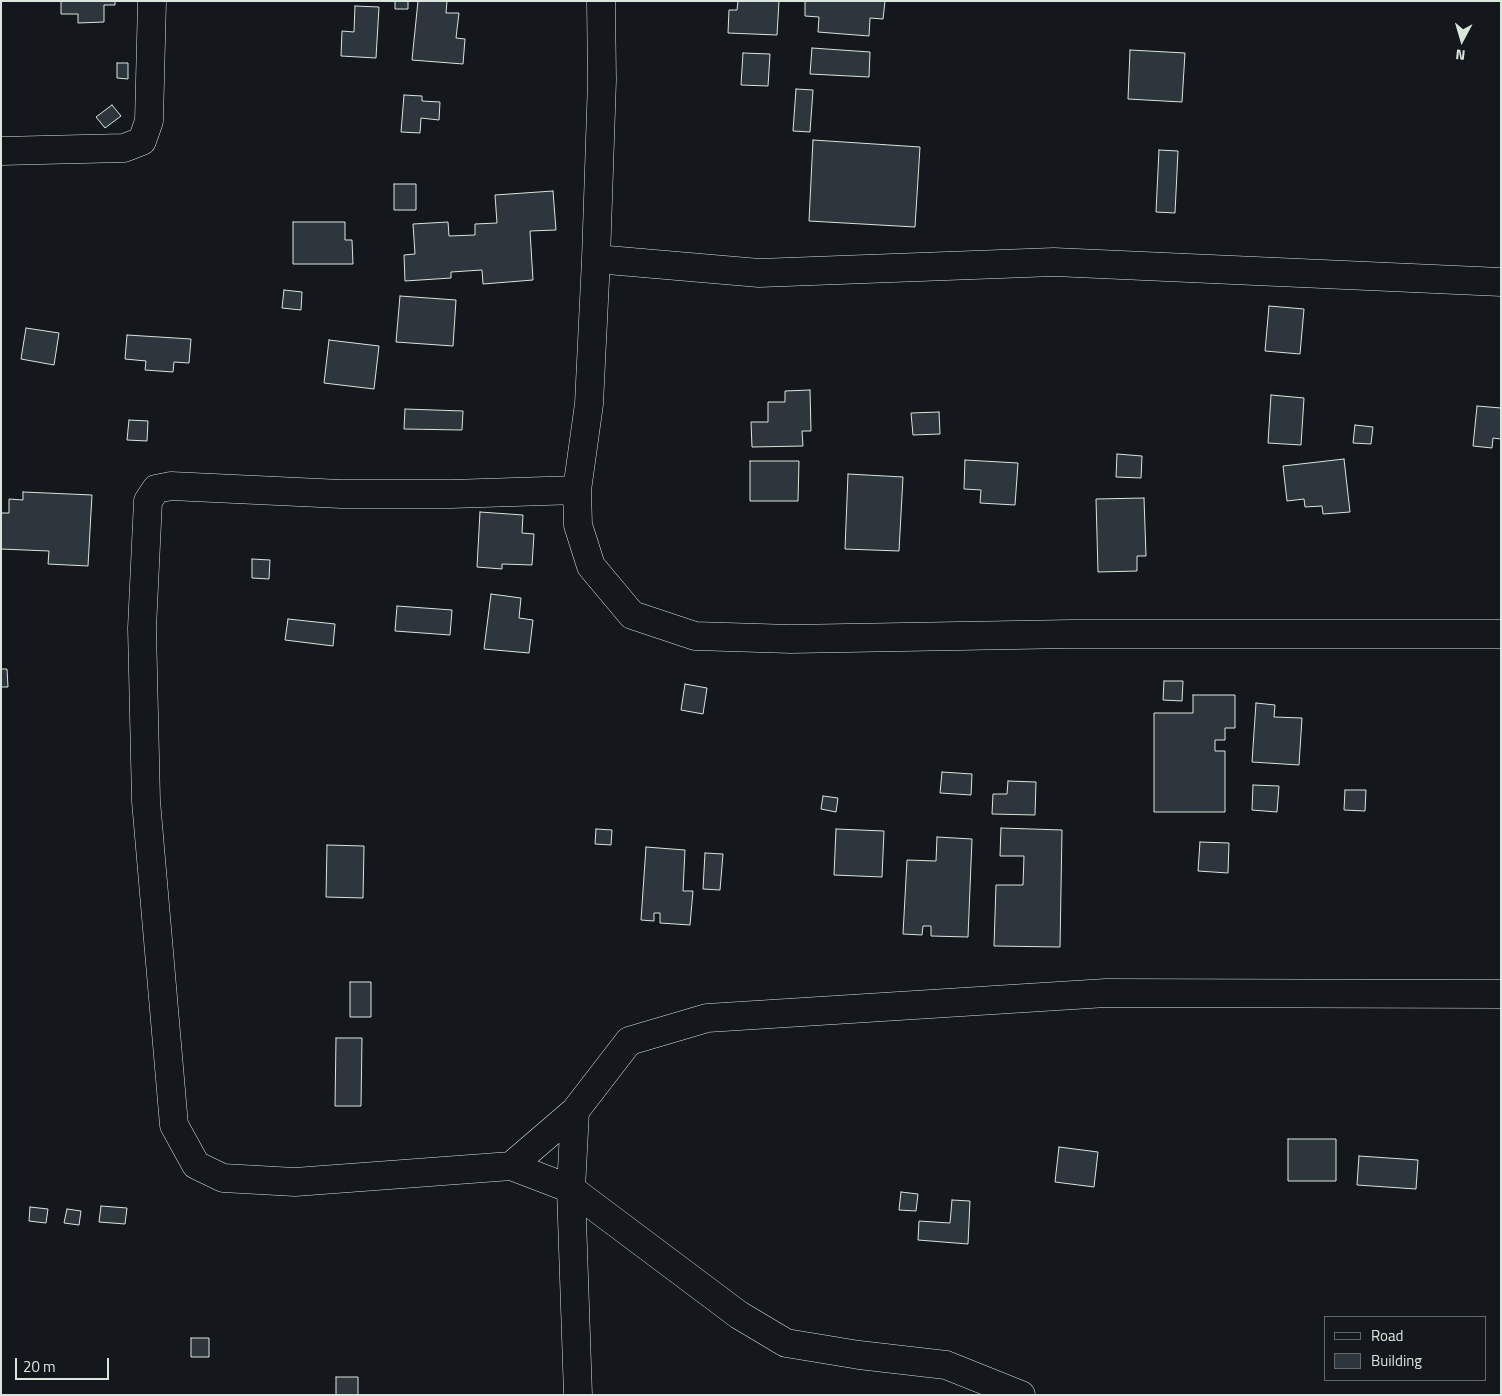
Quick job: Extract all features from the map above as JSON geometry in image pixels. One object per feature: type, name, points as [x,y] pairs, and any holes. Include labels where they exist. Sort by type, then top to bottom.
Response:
[{"type":"street","points":[[1,151],[124,148],[142,142],[149,121],[152,1]]},
{"type":"street","points":[[601,1],[602,80],[596,259],[589,404],[577,490],[578,525],[591,566],[632,615],[696,636],[791,639],[1071,634],[1501,634]]},
{"type":"street","points":[[596,259],[759,274],[1054,262],[1501,282]]},
{"type":"street","points":[[577,490],[450,494],[341,494],[172,486],[156,489],[148,501],[142,628],[146,801],[174,1125],[196,1164],[223,1178],[295,1182],[510,1166],[571,1189],[739,1315],[786,1343],[859,1356],[946,1365],[1022,1395]]},
{"type":"street","points":[[510,1166],[575,1111],[629,1041],[707,1018],[1106,993],[1501,994]]},
{"type":"street","points":[[575,1111],[571,1189],[578,1395]]},
{"type":"building","points":[[61,1],[115,1],[115,5],[104,5],[104,22],[78,23],[78,14],[61,14]]},
{"type":"building","points":[[395,1],[408,1],[408,9],[395,9]]},
{"type":"building","points":[[418,1],[447,1],[446,13],[459,13],[456,38],[465,39],[463,64],[412,60]]},
{"type":"building","points":[[738,1],[779,1],[777,35],[728,33],[729,10],[737,10]]},
{"type":"building","points":[[805,1],[885,1],[883,19],[870,18],[869,36],[818,32],[819,17],[805,16]]},
{"type":"building","points":[[355,6],[379,7],[376,58],[341,56],[342,31],[354,32]]},
{"type":"building","points":[[812,48],[870,52],[869,77],[810,74]]},
{"type":"building","points":[[1130,50],[1185,53],[1182,102],[1128,99]]},
{"type":"building","points":[[743,53],[770,54],[768,86],[741,85]]},
{"type":"building","points":[[117,63],[128,63],[128,79],[117,78]]},
{"type":"building","points":[[796,89],[813,90],[810,132],[793,131]]},
{"type":"building","points":[[404,95],[422,96],[422,101],[440,102],[439,120],[421,118],[420,133],[401,132]]},
{"type":"building","points":[[112,105],[121,116],[105,128],[96,117]]},
{"type":"building","points":[[813,140],[920,147],[915,227],[809,221]]},
{"type":"building","points":[[1159,150],[1178,151],[1175,213],[1156,212]]},
{"type":"building","points":[[394,184],[416,184],[416,210],[394,210]]},
{"type":"building","points":[[553,191],[556,230],[530,231],[533,280],[483,284],[482,270],[451,272],[451,278],[405,281],[404,255],[415,254],[413,224],[448,222],[449,236],[475,235],[475,224],[497,223],[495,195]]},
{"type":"building","points":[[293,222],[345,222],[345,240],[352,240],[353,264],[293,264]]},
{"type":"building","points":[[284,290],[302,292],[301,310],[282,308]]},
{"type":"building","points":[[400,296],[456,300],[453,346],[396,342]]},
{"type":"building","points":[[1269,306],[1304,309],[1300,354],[1265,351]]},
{"type":"building","points":[[26,328],[59,333],[54,365],[21,359]]},
{"type":"building","points":[[127,335],[191,339],[189,363],[174,362],[173,372],[145,370],[146,361],[125,359]]},
{"type":"building","points":[[329,340],[379,346],[374,389],[324,383]]},
{"type":"building","points":[[810,390],[811,431],[802,431],[803,446],[752,447],[751,422],[768,422],[768,402],[785,402],[785,391]]},
{"type":"building","points":[[1271,395],[1304,398],[1301,445],[1268,443]]},
{"type":"building","points":[[1477,406],[1501,408],[1501,439],[1493,438],[1492,448],[1473,446]]},
{"type":"building","points":[[405,409],[463,411],[462,430],[404,429]]},
{"type":"building","points":[[939,412],[940,434],[913,435],[911,413]]},
{"type":"building","points":[[129,420],[148,421],[147,441],[127,440]]},
{"type":"building","points":[[1355,425],[1373,427],[1371,444],[1353,443]]},
{"type":"building","points":[[1117,454],[1142,456],[1141,478],[1116,477]]},
{"type":"building","points":[[1344,459],[1350,512],[1323,514],[1322,506],[1305,507],[1304,499],[1287,501],[1283,466]]},
{"type":"building","points":[[965,460],[1018,463],[1015,505],[980,503],[981,490],[964,489]]},
{"type":"building","points":[[750,461],[799,461],[798,501],[750,501]]},
{"type":"building","points":[[848,474],[903,477],[899,551],[845,549]]},
{"type":"building","points":[[23,492],[92,495],[88,566],[48,564],[49,551],[1,549],[1,513],[9,513],[9,499],[23,500]]},
{"type":"building","points":[[1144,498],[1146,556],[1137,556],[1137,571],[1098,572],[1096,499]]},
{"type":"building","points":[[480,512],[523,515],[522,533],[534,534],[532,565],[502,564],[502,569],[477,567]]},
{"type":"building","points":[[252,559],[270,560],[269,579],[252,578]]},
{"type":"building","points":[[491,594],[521,598],[519,618],[533,620],[529,653],[484,649]]},
{"type":"building","points":[[397,606],[452,610],[450,635],[395,631]]},
{"type":"building","points":[[288,619],[335,624],[333,646],[285,640]]},
{"type":"building","points":[[1,669],[7,669],[8,687],[1,687]]},
{"type":"building","points":[[1164,681],[1183,681],[1182,701],[1163,700]]},
{"type":"building","points":[[685,684],[707,688],[703,714],[681,710]]},
{"type":"building","points":[[1193,695],[1235,695],[1235,728],[1225,728],[1225,740],[1215,740],[1215,751],[1225,751],[1225,812],[1154,812],[1154,713],[1193,713]]},
{"type":"building","points":[[1256,703],[1275,705],[1274,717],[1302,718],[1299,765],[1252,762]]},
{"type":"building","points":[[942,772],[972,774],[971,795],[940,793]]},
{"type":"building","points":[[1008,781],[1036,782],[1035,815],[992,814],[993,794],[1007,794]]},
{"type":"building","points":[[1253,785],[1279,786],[1277,812],[1252,810]]},
{"type":"building","points":[[1345,790],[1366,790],[1365,811],[1344,810]]},
{"type":"building","points":[[823,796],[838,798],[836,812],[821,809]]},
{"type":"building","points":[[1001,828],[1062,830],[1060,947],[994,946],[996,885],[1023,885],[1024,856],[1000,856]]},
{"type":"building","points":[[596,829],[612,830],[611,845],[595,844]]},
{"type":"building","points":[[836,829],[884,831],[882,877],[834,875]]},
{"type":"building","points":[[937,837],[972,839],[968,937],[931,936],[931,926],[923,926],[922,935],[903,934],[907,860],[936,861]]},
{"type":"building","points":[[1200,842],[1229,843],[1228,873],[1198,871]]},
{"type":"building","points":[[327,845],[364,846],[363,898],[326,897]]},
{"type":"building","points":[[646,847],[685,850],[683,891],[693,891],[690,925],[660,923],[660,913],[654,913],[654,921],[641,920]]},
{"type":"building","points":[[705,853],[723,854],[720,890],[703,889]]},
{"type":"building","points":[[350,982],[371,982],[371,1017],[350,1017]]},
{"type":"building","points":[[336,1038],[362,1038],[361,1106],[335,1106]]},
{"type":"building","points":[[1288,1139],[1336,1139],[1336,1181],[1288,1181]]},
{"type":"building","points":[[1059,1147],[1098,1152],[1094,1187],[1055,1182]]},
{"type":"building","points":[[1359,1156],[1418,1160],[1416,1189],[1357,1185]]},
{"type":"building","points":[[901,1192],[918,1194],[916,1211],[899,1210]]},
{"type":"building","points":[[952,1200],[970,1201],[968,1244],[918,1240],[919,1221],[950,1223]]},
{"type":"building","points":[[101,1206],[127,1208],[125,1224],[99,1222]]},
{"type":"building","points":[[30,1207],[48,1209],[46,1223],[29,1221]]},
{"type":"building","points":[[67,1209],[81,1211],[79,1225],[64,1223]]},
{"type":"building","points":[[191,1338],[209,1338],[209,1357],[191,1357]]},
{"type":"building","points":[[336,1377],[358,1377],[358,1395],[336,1395]]}]
